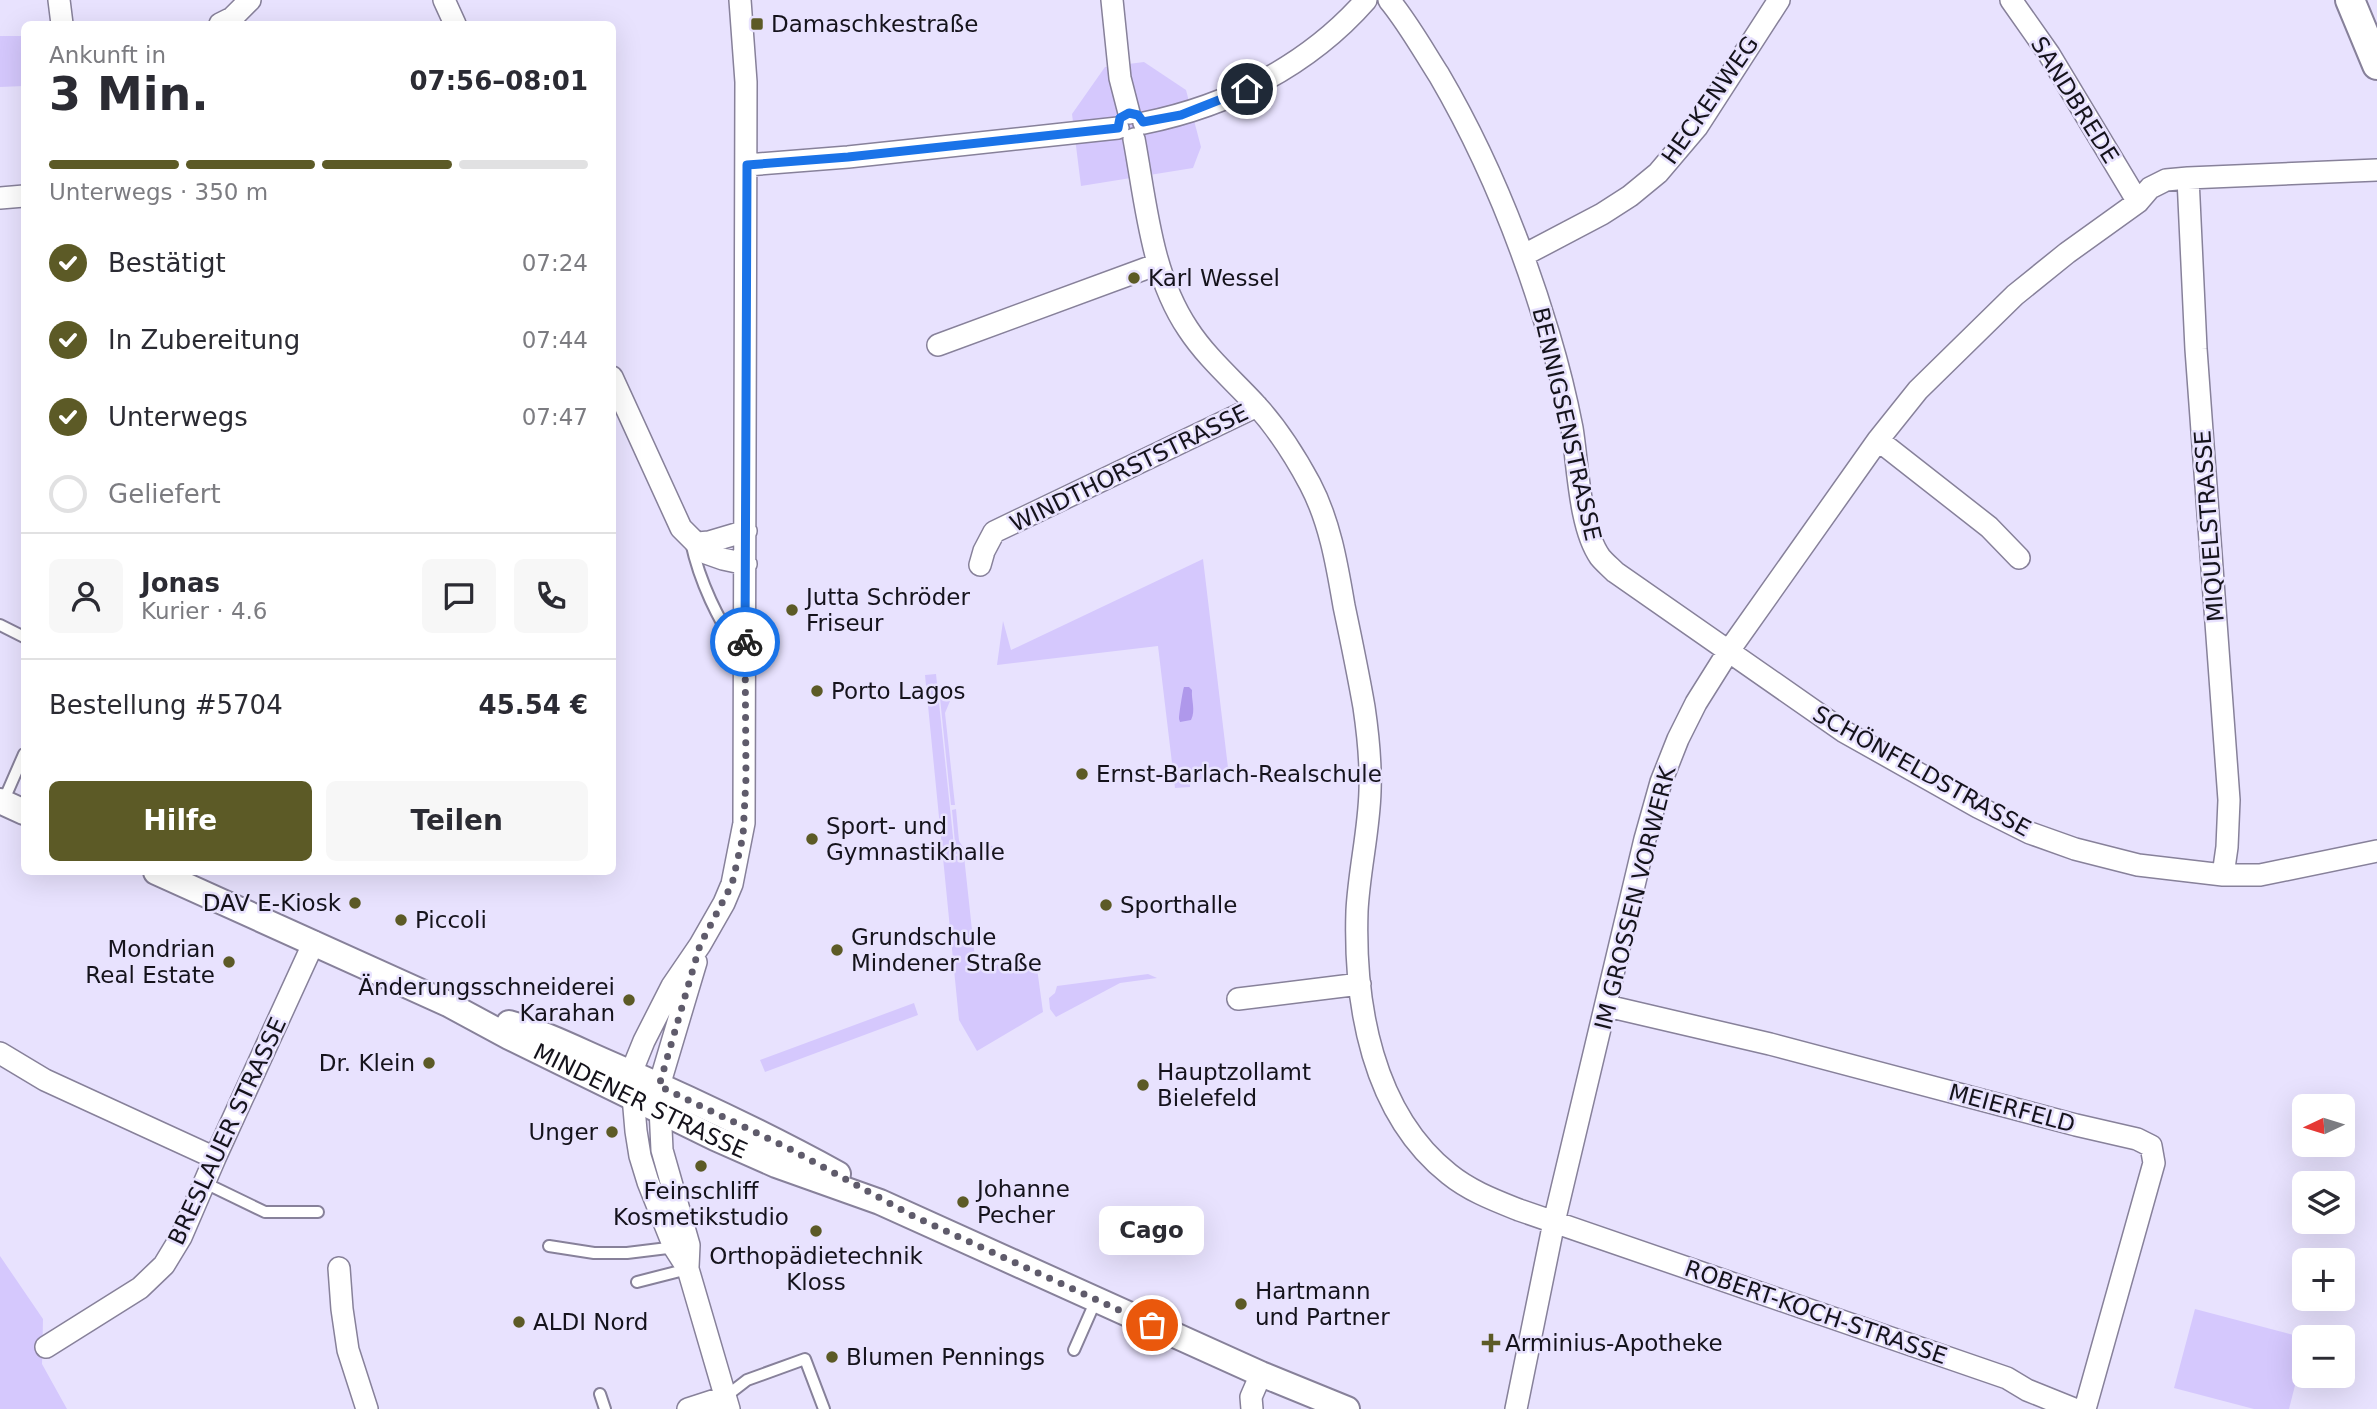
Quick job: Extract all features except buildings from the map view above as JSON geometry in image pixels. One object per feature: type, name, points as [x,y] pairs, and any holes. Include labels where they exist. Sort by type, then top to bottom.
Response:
[{"type":"main road","points":[[2352,0],[2377,40]]},
{"type":"main road","points":[[2352,0],[2377,65]]},
{"type":"street","points":[[59,0],[62,21]]},
{"type":"street","points":[[226,21],[250,0]]},
{"type":"street","points":[[444,0],[454,21]]},
{"type":"street","points":[[682,1246],[648,1182],[640,1156],[632,1085],[644,1041],[672,986],[700,945],[732,884],[743,836],[746,778],[747,165],[746,82],[740,0]]},
{"type":"street","name":"ROBERT-KOCH-STRASSE","points":[[1112,0],[1120,78],[1158,264],[1170,298],[1206,354],[1278,430],[1312,488],[1333,548],[1364,708],[1369,752],[1370,793],[1357,910],[1360,984],[1379,1073],[1393,1107],[1410,1136],[1450,1175],[1473,1190],[1518,1210],[2007,1378],[2027,1390],[2074,1409]]},
{"type":"street","points":[[747,165],[848,157],[1131,126],[1191,112],[1230,97],[1292,64],[1347,22],[1366,0]]},
{"type":"street","name":"BENNIGSENSTRASSE","points":[[1389,0],[1452,99],[1477,147],[1524,255],[1550,338],[1571,425],[1590,538],[1601,558],[1615,572],[1728,652]]},
{"type":"street","name":"HECKENWEG","points":[[1524,255],[1602,214],[1658,173],[1697,127],[1779,0]]},
{"type":"street","name":"SANDBREDE","points":[[2011,0],[2049,54],[2138,202]]},
{"type":"street","points":[[2138,202],[2158,197],[2188,177],[2377,170]]},
{"type":"street","name":"MIQUELSTRASSE","points":[[2188,177],[2196,349],[2229,800],[2223,875]]},
{"type":"street","points":[[0,198],[21,196]]},
{"type":"street","name":"IM GROSSEN VORWERK","points":[[1516,1409],[1554,1222],[1645,839],[1661,782],[1696,703],[1728,652],[1878,440],[1918,390],[2015,295],[2067,253],[2138,202]]},
{"type":"street","points":[[938,345],[1158,264]]},
{"type":"street","points":[[616,386],[681,528],[706,553],[746,564]]},
{"type":"street","name":"WINDTHORSTSTRASSE","points":[[980,565],[994,532],[1257,406]]},
{"type":"street","points":[[1878,440],[1989,527],[2019,558]]},
{"type":"street","points":[[694,541],[709,542],[746,531]]},
{"type":"street","name":"SCHÖNFELDSTRASSE","points":[[1728,652],[1843,731],[2029,833],[2075,849],[2137,865],[2223,875],[2260,875],[2377,851]]},
{"type":"street","name":"MINDENER STRASSE","points":[[163,875],[448,1004],[509,1037],[632,1085],[659,1086],[790,1149],[915,1217]]},
{"type":"street","name":"BRESLAUER STRASSE","points":[[46,1348],[140,1288],[164,1265],[181,1237],[314,942]]},
{"type":"street","points":[[688,1409],[727,1403],[682,1246],[662,1150],[659,1110],[659,1086],[700,945]]},
{"type":"street","points":[[1238,999],[1360,984]]},
{"type":"street","name":"MEIERFELD","points":[[1606,1006],[1770,1044],[2137,1139],[2151,1146],[2154,1163],[2085,1409]]},
{"type":"street","points":[[0,1053],[46,1080],[215,1158]]},
{"type":"street","name":"MINDENER STRASSE","points":[[632,1085],[659,1110],[715,1138],[776,1165],[915,1217],[1261,1374],[1347,1409]]},
{"type":"street","points":[[340,1268],[348,1350],[367,1409]]},
{"type":"street","points":[[1252,1409],[1251,1397],[1261,1374]]},
{"type":"lane","points":[[694,541],[696,568],[714,610],[745,663]]},
{"type":"lane","points":[[0,625],[21,636]]},
{"type":"lane","points":[[7,806],[21,763]]},
{"type":"lane","points":[[205,1183],[265,1212],[318,1212]]},
{"type":"lane","points":[[549,1246],[594,1253],[627,1253],[682,1246]]},
{"type":"lane","points":[[636,1282],[688,1269]]},
{"type":"lane","points":[[1074,1350],[1096,1300]]},
{"type":"lane","points":[[727,1403],[747,1380],[805,1359],[824,1409]]},
{"type":"lane","points":[[600,1394],[605,1409]]},
{"type":"shaded area","points":[[0,36],[21,36],[21,86],[0,87]]},
{"type":"shaded area","points":[[1144,62],[1186,90],[1201,147],[1193,168],[1081,186],[1072,114],[1105,67]]},
{"type":"shaded area","points":[[1203,559],[1229,776],[1190,781],[1190,787],[1175,788],[1158,646],[997,665],[1003,621],[1011,650]]},
{"type":"shaded area","points":[[936,674],[955,856],[964,856],[976,967],[1036,961],[1043,1012],[977,1051],[959,1020],[925,675]]},
{"type":"shaded area","points":[[941,685],[950,701],[945,713],[955,805],[951,805],[939,688]]},
{"type":"shaded area","points":[[1184,687],[1192,690],[1193,712],[1191,720],[1180,722],[1179,719]]},
{"type":"shaded area","points":[[956,809],[959,841],[963,847],[1001,845],[1001,849],[956,854],[952,810]]},
{"type":"shaded area","points":[[1148,974],[1157,978],[1120,983],[1056,1017],[1050,1009],[1049,998],[1055,993],[1057,986]]},
{"type":"shaded area","points":[[914,1003],[918,1015],[765,1072],[760,1060]]},
{"type":"shaded area","points":[[0,1256],[43,1319],[42,1364],[67,1409],[0,1409]]},
{"type":"shaded area","points":[[2195,1309],[2292,1335],[2292,1388],[2294,1388],[2289,1409],[2254,1409],[2174,1388]]},
{"type":"way so far","points":[[745,642],[746,778],[743,836],[732,884],[700,945],[659,1086],[790,1149],[915,1217],[1152,1325]]},
{"type":"place","name":"Damaschkestraße","points":[[757,24]]},
{"type":"place","name":"Karl Wessel","points":[[1134,278]]},
{"type":"place","name":"Jutta Schröder Friseur","points":[[792,610]]},
{"type":"place","name":"Porto Lagos","points":[[817,691]]},
{"type":"place","name":"Ernst-Barlach-Realschule","points":[[1082,774]]},
{"type":"place","name":"Sport- und Gymnastikhalle","points":[[812,839]]},
{"type":"place","name":"DAV E-Kiosk","points":[[355,903]]},
{"type":"place","name":"Sporthalle","points":[[1106,905]]},
{"type":"place","name":"Piccoli","points":[[401,920]]},
{"type":"place","name":"Grundschule Mindener Straße","points":[[837,950]]},
{"type":"place","name":"Mondrian Real Estate","points":[[229,962]]},
{"type":"place","name":"Änderungsschneiderei Karahan","points":[[629,1000]]},
{"type":"place","name":"Dr. Klein","points":[[429,1063]]},
{"type":"place","name":"Hauptzollamt Bielefeld","points":[[1143,1085]]},
{"type":"place","name":"Unger","points":[[612,1132]]},
{"type":"place","name":"Feinschliff Kosmetikstudio","points":[[701,1166]]},
{"type":"place","name":"Johanne Pecher","points":[[963,1202]]},
{"type":"place","name":"Orthopädietechnik Kloss","points":[[816,1231]]},
{"type":"place","name":"Hartmann und Partner","points":[[1241,1304]]},
{"type":"place","name":"ALDI Nord","points":[[519,1322]]},
{"type":"place","name":"Cago","points":[[1152,1325]]},
{"type":"place","name":"Arminius-Apotheke","points":[[1491,1343]]},
{"type":"place","name":"Blumen Pennings","points":[[832,1357]]},
{"type":"route","points":[[745,642],[747,165],[1118,128],[1120,118],[1129,113],[1138,115],[1143,122],[1181,115],[1247,89]]}]
